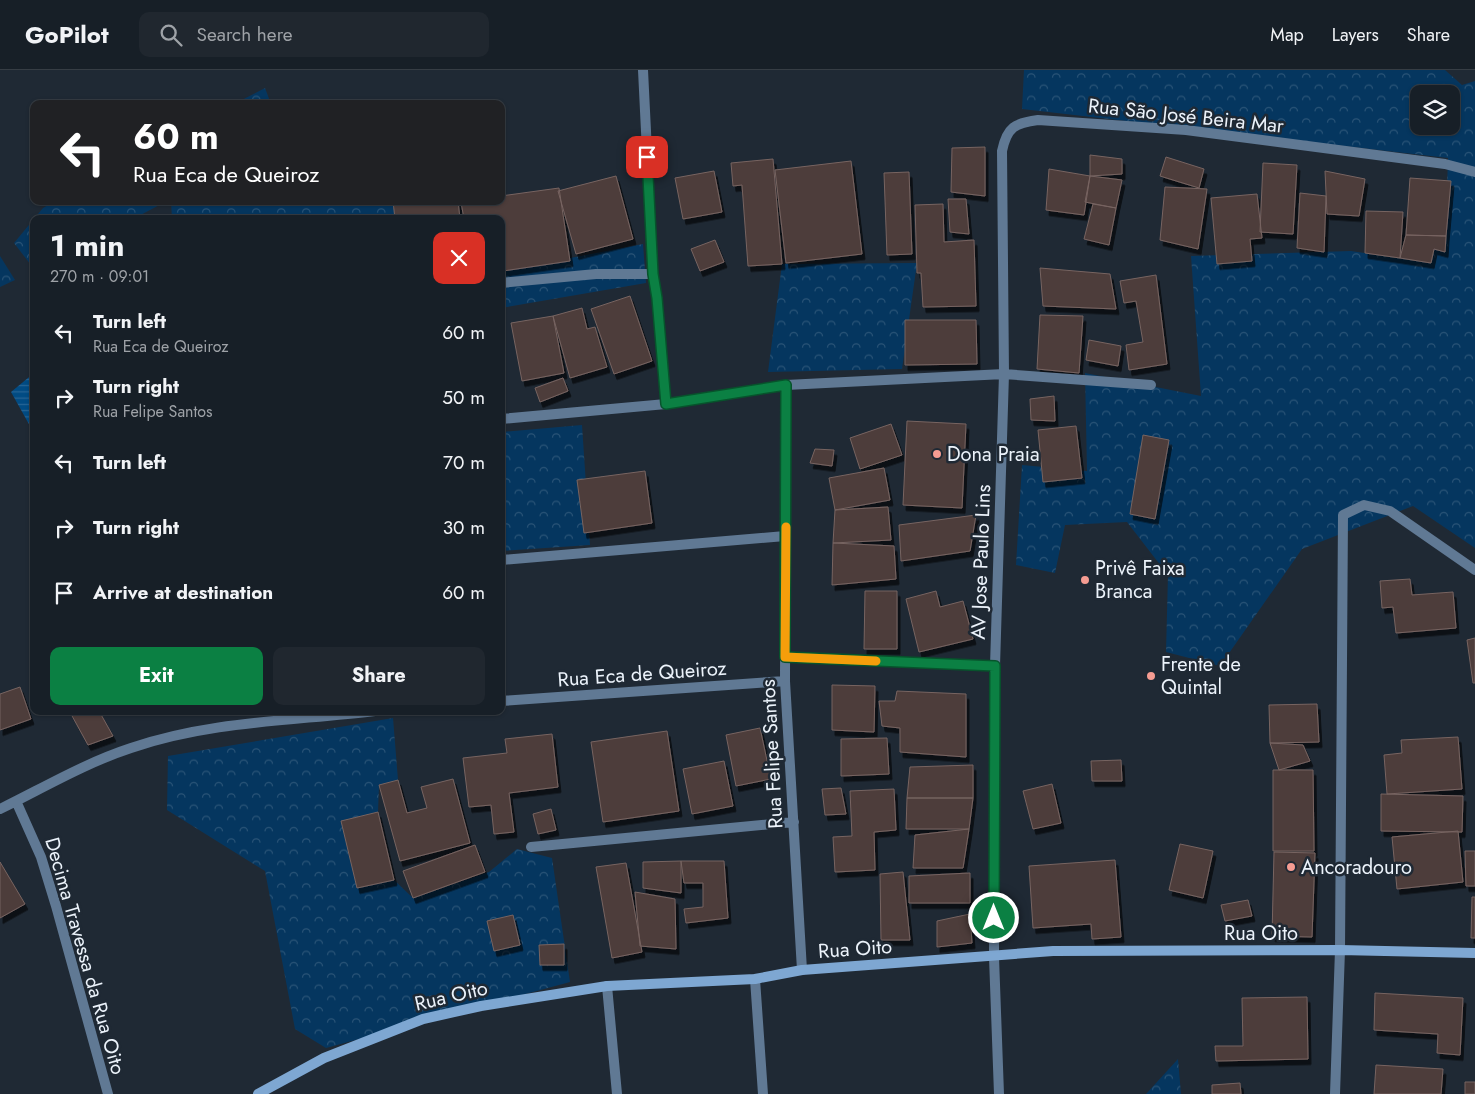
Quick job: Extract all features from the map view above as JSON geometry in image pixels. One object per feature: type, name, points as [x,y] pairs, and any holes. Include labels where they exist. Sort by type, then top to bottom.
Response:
[{"type":"main road","name":"Rua Oito","points":[[258,1094],[324,1058],[423,1019],[481,1006],[607,986],[755,979],[802,970],[994,957],[1053,951],[1340,950],[1475,952]]},
{"type":"street","points":[[643,70],[653,274],[657,298],[666,404]]},
{"type":"street","name":"Rua São José Beira Mar","points":[[1002,151],[1005,136],[1016,125],[1024,122],[1049,120],[1186,130],[1445,164],[1475,172]]},
{"type":"street","name":"AV Jose Paulo Lins","points":[[999,1094],[994,957],[995,666],[1004,374],[1002,151]]},
{"type":"street","points":[[505,283],[596,274],[653,274]]},
{"type":"street","points":[[505,419],[666,404],[786,385],[1004,374],[1151,385]]},
{"type":"street","name":"Rua Felipe Santos","points":[[786,385],[785,681],[802,970]]},
{"type":"street","points":[[1335,1094],[1340,950],[1342,515],[1364,505],[1390,511],[1475,570]]},
{"type":"street","points":[[505,560],[786,536]]},
{"type":"street","points":[[785,657],[995,666]]},
{"type":"street","name":"Rua Eca de Queiroz","points":[[505,701],[785,681]]},
{"type":"street","points":[[0,809],[75,771],[115,754],[174,736],[264,720],[343,715]]},
{"type":"street","name":"Decima Travessa da Rua Oito","points":[[16,801],[41,857],[108,1094]]},
{"type":"street","points":[[531,847],[794,822]]},
{"type":"street","points":[[755,979],[763,1094]]},
{"type":"street","points":[[607,986],[617,1094]]},
{"type":"green space","points":[[1024,70],[1445,70],[1462,85],[1475,81],[1475,548],[1413,506],[1302,549],[1220,666],[1166,652],[1168,575],[1127,522],[1065,525],[1055,573],[1016,565],[1022,465],[1087,471],[1085,373],[1201,396],[1191,256],[1351,251],[1431,263],[1434,249],[1445,251],[1448,158],[1022,109]]},
{"type":"green space","points":[[265,88],[270,100],[242,100]]},
{"type":"green space","points":[[48,205],[159,205],[141,215],[37,215]]},
{"type":"green space","points":[[171,205],[394,205],[396,215],[172,215]]},
{"type":"green space","points":[[30,224],[30,264],[14,243]]},
{"type":"green space","points":[[643,244],[646,283],[505,307],[505,271]]},
{"type":"green space","points":[[0,256],[15,280],[0,287]]},
{"type":"green space","points":[[917,263],[902,369],[768,372],[782,264]]},
{"type":"green space","points":[[582,425],[590,545],[505,551],[505,432]]},
{"type":"green space","points":[[393,718],[398,780],[379,785],[378,812],[341,821],[357,888],[394,880],[413,898],[489,872],[517,849],[552,858],[570,982],[326,1048],[295,1029],[265,871],[167,810],[168,756]]},
{"type":"green space","points":[[1178,1059],[1181,1094],[1146,1094]]},
{"type":"shaded area","points":[[30,376],[30,426],[11,392]]},
{"type":"building","points":[[985,147],[985,196],[951,192],[952,148]]},
{"type":"building","points":[[1090,155],[1122,159],[1122,174],[1090,176]]},
{"type":"building","points":[[1166,157],[1204,169],[1199,188],[1160,176]]},
{"type":"building","points":[[773,159],[782,264],[748,266],[742,185],[733,186],[731,163]]},
{"type":"building","points":[[851,161],[862,254],[786,263],[775,170]]},
{"type":"building","points":[[1263,163],[1297,165],[1293,234],[1260,232]]},
{"type":"building","points":[[1049,169],[1090,176],[1084,215],[1046,210]]},
{"type":"building","points":[[714,171],[722,212],[683,219],[675,178]]},
{"type":"building","points":[[1325,171],[1365,179],[1359,216],[1327,214]]},
{"type":"building","points":[[909,172],[912,254],[887,255],[884,173]]},
{"type":"building","points":[[616,176],[633,239],[576,254],[558,191]]},
{"type":"building","points":[[1090,176],[1122,180],[1116,208],[1085,202]]},
{"type":"building","points":[[1410,178],[1451,181],[1446,236],[1406,235]]},
{"type":"building","points":[[1165,187],[1207,189],[1198,249],[1160,240]]},
{"type":"building","points":[[559,188],[570,261],[505,271],[505,215],[463,215],[462,205],[505,205],[505,195]]},
{"type":"building","points":[[1300,193],[1326,196],[1324,252],[1297,248]]},
{"type":"building","points":[[1257,194],[1262,238],[1250,239],[1252,261],[1217,264],[1211,198]]},
{"type":"building","points":[[948,199],[966,199],[969,234],[950,232]]},
{"type":"building","points":[[943,204],[944,242],[974,240],[976,306],[923,307],[921,273],[917,273],[915,205]]},
{"type":"building","points":[[1093,204],[1116,208],[1109,245],[1084,239]]},
{"type":"building","points":[[393,205],[458,205],[460,215],[395,215]]},
{"type":"building","points":[[1366,211],[1403,212],[1400,258],[1365,253]]},
{"type":"building","points":[[1406,235],[1446,236],[1445,252],[1434,249],[1431,263],[1400,258]]},
{"type":"building","points":[[715,240],[724,262],[700,271],[691,249]]},
{"type":"building","points":[[1040,268],[1110,274],[1116,309],[1043,306]]},
{"type":"building","points":[[1156,275],[1167,364],[1129,370],[1126,345],[1143,342],[1136,301],[1124,303],[1120,281]]},
{"type":"building","points":[[630,296],[652,361],[614,374],[591,309]]},
{"type":"building","points":[[582,308],[587,329],[595,327],[607,367],[570,378],[553,316]]},
{"type":"building","points":[[1040,315],[1083,316],[1079,373],[1037,369]]},
{"type":"building","points":[[553,316],[564,373],[522,381],[511,323]]},
{"type":"building","points":[[905,320],[976,320],[977,364],[905,365]]},
{"type":"building","points":[[1089,340],[1121,346],[1118,366],[1086,360]]},
{"type":"building","points":[[563,378],[568,391],[540,402],[535,388]]},
{"type":"building","points":[[1054,396],[1055,421],[1031,420],[1030,399]]},
{"type":"building","points":[[907,421],[966,424],[962,508],[903,505]]},
{"type":"building","points":[[891,424],[902,455],[860,469],[850,438]]},
{"type":"building","points":[[1076,426],[1082,478],[1043,482],[1038,430]]},
{"type":"building","points":[[1143,435],[1169,440],[1155,519],[1130,514]]},
{"type":"building","points":[[815,449],[834,450],[832,466],[810,463]]},
{"type":"building","points":[[884,468],[890,500],[835,510],[829,478]]},
{"type":"building","points":[[645,471],[652,523],[584,533],[577,480]]},
{"type":"building","points":[[888,507],[891,540],[833,543],[835,510]]},
{"type":"building","points":[[976,515],[970,551],[901,561],[899,525]]},
{"type":"building","points":[[833,543],[894,546],[896,579],[832,585]]},
{"type":"building","points":[[1410,579],[1412,595],[1453,592],[1456,628],[1396,633],[1393,607],[1382,608],[1380,581]]},
{"type":"building","points":[[865,591],[897,591],[897,649],[864,649]]},
{"type":"building","points":[[936,591],[940,607],[963,601],[973,639],[919,652],[906,599]]},
{"type":"building","points":[[1475,638],[1475,683],[1473,683],[1467,640]]},
{"type":"building","points":[[832,685],[875,686],[874,732],[832,730]]},
{"type":"building","points":[[20,687],[31,719],[0,730],[0,694]]},
{"type":"building","points":[[897,691],[966,694],[966,757],[900,752],[900,728],[882,726],[879,701],[895,701]]},
{"type":"building","points":[[1317,704],[1319,742],[1270,743],[1269,705]]},
{"type":"building","points":[[72,715],[101,715],[113,736],[88,745]]},
{"type":"building","points":[[760,728],[771,779],[736,786],[726,735]]},
{"type":"building","points":[[667,731],[679,811],[603,822],[591,742]]},
{"type":"building","points":[[552,734],[558,787],[509,793],[514,832],[494,834],[491,805],[469,807],[463,758],[507,753],[505,739]]},
{"type":"building","points":[[1458,737],[1462,789],[1387,794],[1384,755],[1402,753],[1401,740]]},
{"type":"building","points":[[887,738],[889,774],[841,776],[841,739]]},
{"type":"building","points":[[1270,743],[1303,745],[1310,761],[1279,770]]},
{"type":"building","points":[[1121,760],[1122,781],[1092,781],[1091,761]]},
{"type":"building","points":[[724,761],[733,806],[692,814],[683,769]]},
{"type":"building","points":[[973,765],[973,798],[907,798],[910,767]]},
{"type":"building","points":[[1273,770],[1313,770],[1314,851],[1273,851]]},
{"type":"building","points":[[453,779],[470,843],[400,861],[379,785],[398,780],[407,813],[427,808],[421,787]]},
{"type":"building","points":[[1052,784],[1061,823],[1033,829],[1023,791]]},
{"type":"building","points":[[841,788],[846,814],[825,815],[822,789]]},
{"type":"building","points":[[894,789],[896,830],[874,832],[875,870],[835,872],[833,837],[852,836],[850,791]]},
{"type":"building","points":[[1381,794],[1463,796],[1462,832],[1381,831]]},
{"type":"building","points":[[907,798],[973,798],[969,829],[906,829]]},
{"type":"building","points":[[551,809],[556,830],[538,834],[533,814]]},
{"type":"building","points":[[378,812],[394,880],[357,888],[341,821]]},
{"type":"building","points":[[969,829],[963,868],[913,868],[915,835]]},
{"type":"building","points":[[1458,831],[1463,882],[1397,889],[1392,837]]},
{"type":"building","points":[[1180,844],[1213,851],[1203,898],[1169,890]]},
{"type":"building","points":[[475,845],[485,872],[413,898],[403,871]]},
{"type":"building","points":[[1465,851],[1475,851],[1475,886],[1466,886]]},
{"type":"building","points":[[1274,852],[1315,853],[1312,937],[1272,936]]},
{"type":"building","points":[[1115,860],[1121,937],[1092,939],[1091,924],[1033,928],[1029,866]]},
{"type":"building","points":[[681,861],[724,861],[728,918],[686,923],[684,909],[703,907],[703,883],[684,883]]},
{"type":"building","points":[[681,861],[681,893],[643,888],[643,862]]},
{"type":"building","points":[[0,862],[25,904],[0,918]]},
{"type":"building","points":[[626,863],[642,952],[612,958],[596,867]]},
{"type":"building","points":[[903,872],[910,940],[881,940],[880,874]]},
{"type":"building","points":[[970,873],[970,903],[909,903],[909,876]]},
{"type":"building","points":[[635,892],[675,899],[676,949],[640,946]]},
{"type":"building","points":[[1472,897],[1475,897],[1475,938],[1471,938]]},
{"type":"building","points":[[1248,900],[1252,916],[1225,921],[1221,905]]},
{"type":"building","points":[[970,914],[972,943],[937,947],[937,921]]},
{"type":"building","points":[[513,915],[520,945],[494,951],[487,921]]},
{"type":"building","points":[[564,944],[564,965],[540,965],[539,945]]},
{"type":"building","points":[[1375,993],[1463,998],[1460,1055],[1437,1053],[1438,1034],[1374,1030]]},
{"type":"building","points":[[1307,997],[1308,1059],[1216,1061],[1215,1046],[1243,1046],[1242,998]]},
{"type":"building","points":[[1376,1065],[1443,1069],[1441,1094],[1374,1094]]},
{"type":"building","points":[[1465,1082],[1475,1082],[1475,1094],[1465,1094]]},
{"type":"building","points":[[1240,1083],[1241,1094],[1212,1094],[1212,1085]]},
{"type":"slow traffic","points":[[786,527],[785,657],[876,661]]},
{"type":"place","name":"Dona Praia","points":[[937,454]]},
{"type":"place","name":"Privê Faixa Branca","points":[[1085,580]]},
{"type":"place","name":"Frente de Quintal","points":[[1151,676]]},
{"type":"place","name":"Ancoradouro","points":[[1291,867]]},
{"type":"route","points":[[647,157],[653,274],[663,356],[666,404],[786,385],[785,657],[995,666],[994,918]]}]
